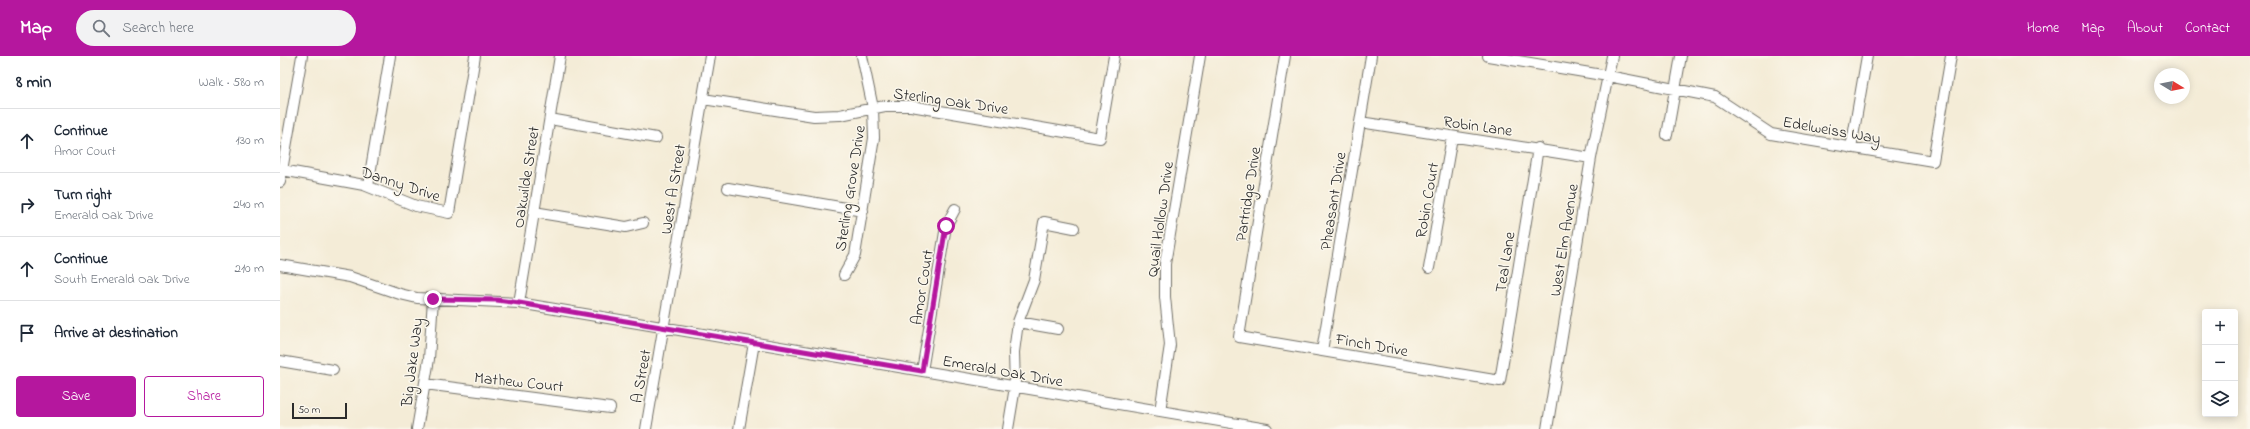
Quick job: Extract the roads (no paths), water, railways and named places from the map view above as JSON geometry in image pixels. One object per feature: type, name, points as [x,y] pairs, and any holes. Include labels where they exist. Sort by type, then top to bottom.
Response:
[{"type":"street","points":[[280,182],[302,56]]},
{"type":"street","points":[[368,186],[390,56]]},
{"type":"street","name":"Danny Drive","points":[[282,170],[368,186],[416,206],[449,213],[475,56]]},
{"type":"street","name":"Oakwilde Street","points":[[519,303],[560,56]]},
{"type":"street","name":"West A Street","points":[[663,328],[710,56]]},
{"type":"street","name":"Sterling Grove Drive","points":[[844,276],[855,255],[874,138],[873,108],[862,56]]},
{"type":"street","name":"Sterling Oak Drive","points":[[703,99],[814,116],[840,115],[873,108],[911,106],[1100,138],[1114,56]]},
{"type":"street","name":"Quail Hollow Drive","points":[[1160,411],[1170,345],[1165,297],[1165,264],[1200,56]]},
{"type":"street","name":"Partridge Drive","points":[[1239,337],[1286,56]]},
{"type":"street","name":"Pheasant Drive","points":[[1322,351],[1371,56]]},
{"type":"street","name":"Edelweiss Way","points":[[1488,56],[1520,59],[1715,97],[1771,134],[1933,161],[1951,56]]},
{"type":"street","name":"West Elm Avenue","points":[[1547,429],[1591,158],[1612,56]]},
{"type":"street","points":[[1667,135],[1681,56]]},
{"type":"street","points":[[1851,148],[1864,56]]},
{"type":"street","points":[[550,119],[656,138]]},
{"type":"street","name":"Robin Lane","points":[[1360,122],[1452,137],[1538,148],[1591,158]]},
{"type":"street","name":"Robin Court","points":[[1429,268],[1452,137]]},
{"type":"street","name":"Teal Lane","points":[[1500,381],[1538,148]]},
{"type":"street","points":[[728,188],[863,211]]},
{"type":"street","name":"Amor Court","points":[[922,371],[946,226],[955,209]]},
{"type":"street","points":[[534,212],[626,227],[643,223]]},
{"type":"street","points":[[1008,429],[1015,387],[1014,352],[1018,322],[1034,280],[1044,222],[1074,228]]},
{"type":"street","name":"Emerald Oak Drive","points":[[280,265],[350,278],[400,294],[433,299],[497,300],[519,303],[1267,429]]},
{"type":"street","name":"Big Jake Way","points":[[417,429],[432,332],[433,299]]},
{"type":"street","points":[[1018,322],[1058,329]]},
{"type":"street","name":"A Street","points":[[646,429],[663,328]]},
{"type":"street","name":"Finch Drive","points":[[1239,337],[1500,381]]},
{"type":"street","points":[[739,429],[754,343]]},
{"type":"street","points":[[280,361],[333,370]]},
{"type":"street","name":"Mathew Court","points":[[425,384],[610,408]]}]
